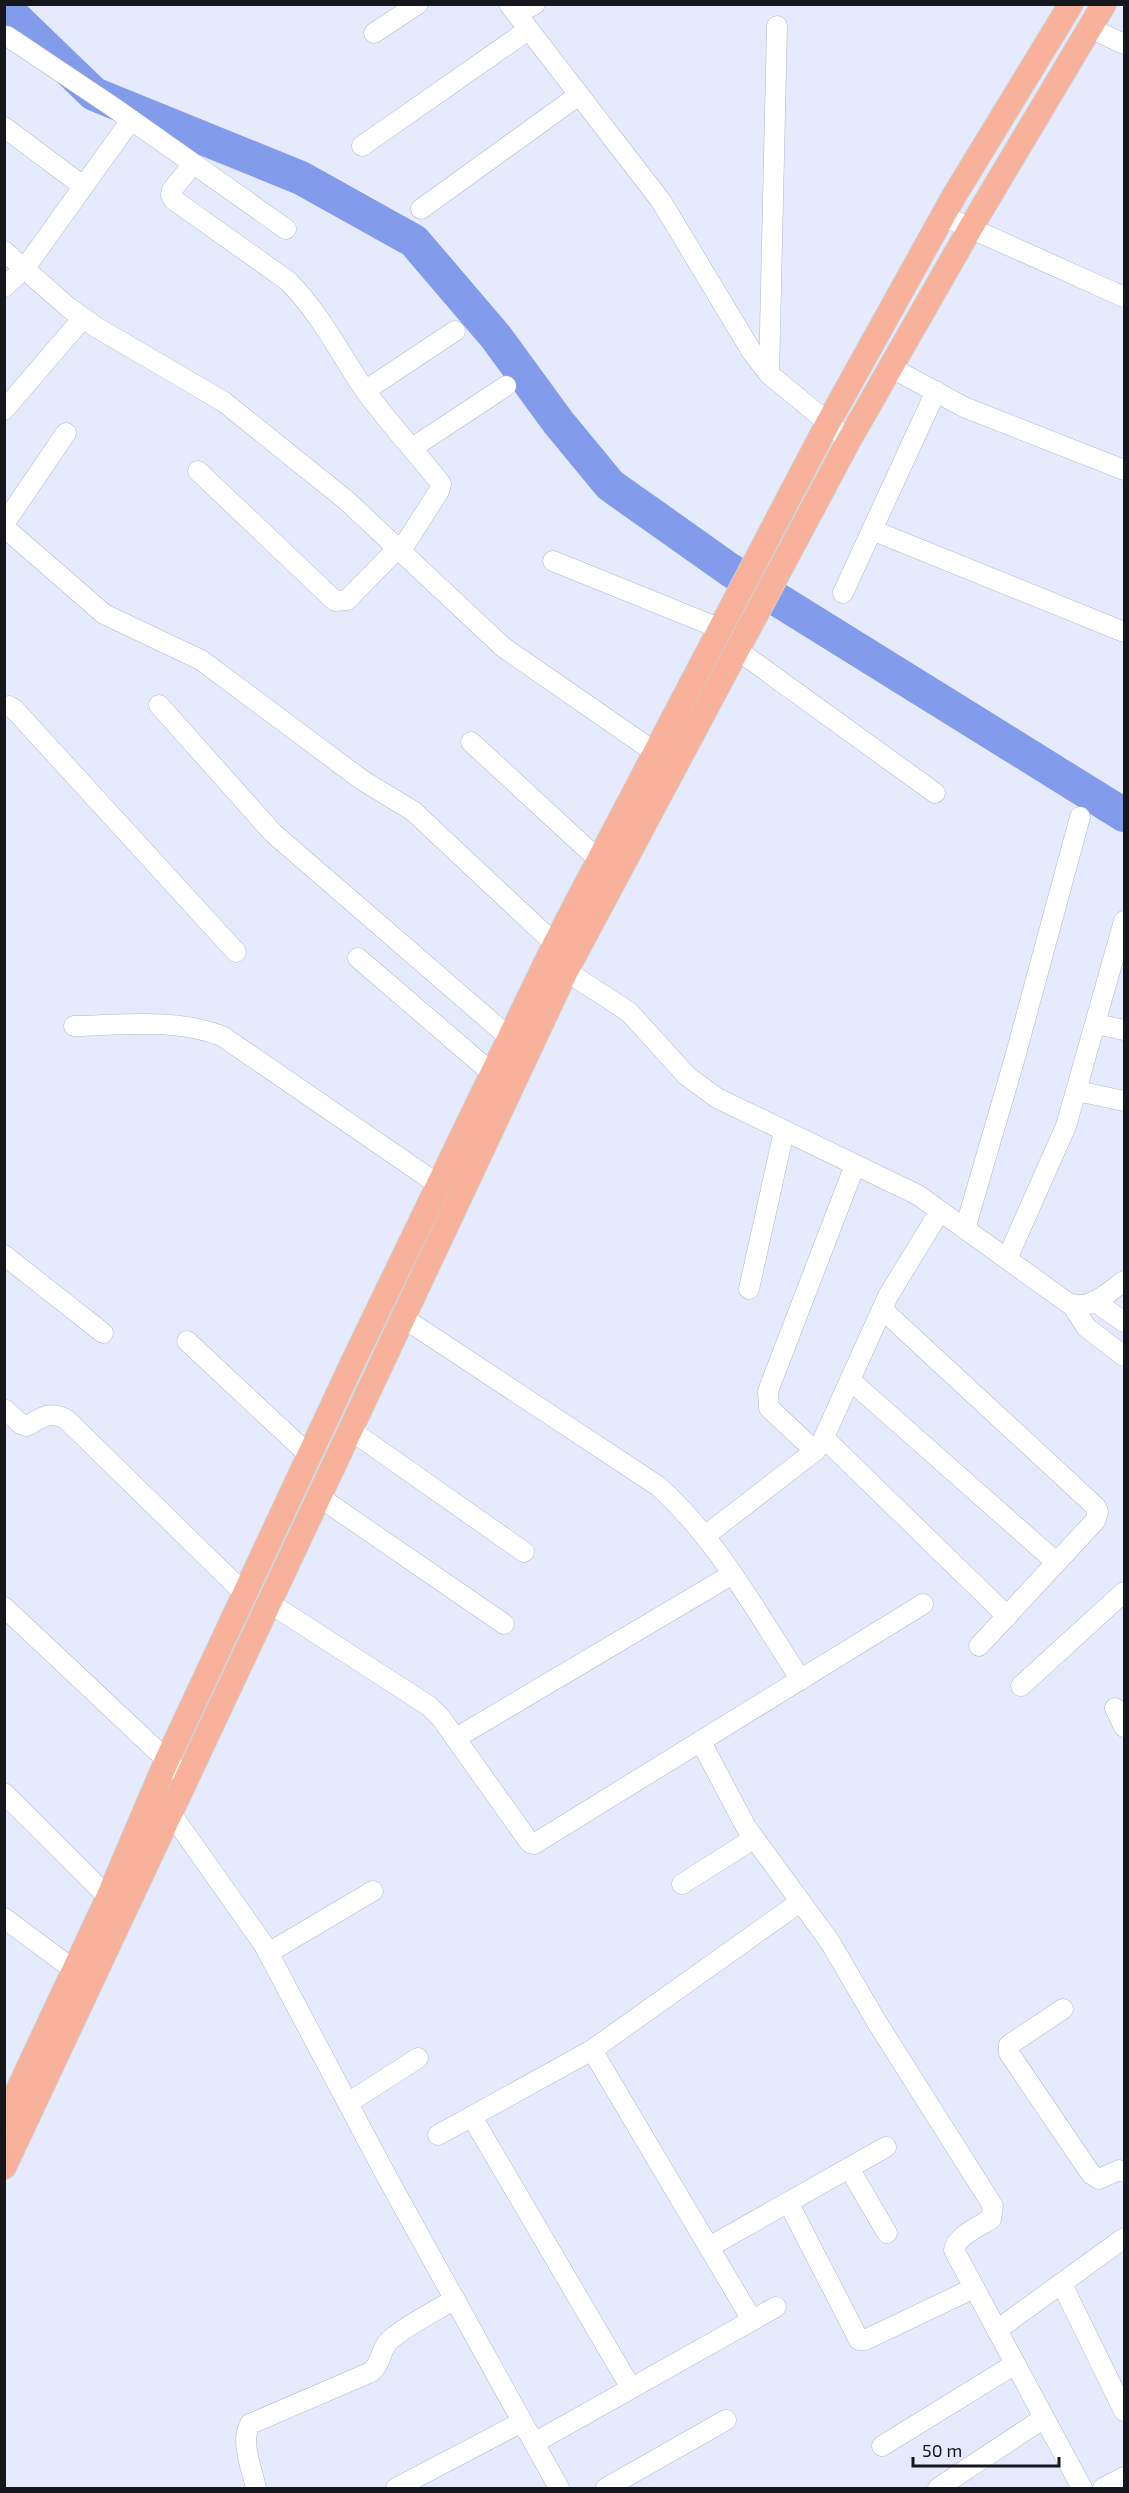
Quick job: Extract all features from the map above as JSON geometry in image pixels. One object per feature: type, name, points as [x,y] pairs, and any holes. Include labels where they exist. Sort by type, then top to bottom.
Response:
[{"type":"main road","points":[[4,2167],[116,1905],[167,1760],[309,1455],[555,944],[656,753],[735,619],[758,557],[828,423],[943,216],[1071,4]]},
{"type":"main road","points":[[4,2120],[74,1970],[116,1905],[170,1812],[566,970],[736,649],[735,619],[779,571],[890,367],[1104,5]]},
{"type":"main road","points":[[1028,74],[1053,91]]},
{"type":"street","points":[[374,33],[418,4]]},
{"type":"street","points":[[362,146],[518,16],[536,4]]},
{"type":"street","points":[[518,16],[661,201],[752,352],[769,374],[849,440]]},
{"type":"street","points":[[769,374],[777,26]]},
{"type":"street","points":[[1090,28],[1125,44]]},
{"type":"street","points":[[7,36],[286,229]]},
{"type":"street","points":[[421,209],[579,95]]},
{"type":"street","points":[[4,287],[25,268],[131,120]]},
{"type":"street","points":[[4,127],[83,186]]},
{"type":"street","points":[[193,164],[172,190],[171,195],[174,200],[288,281],[302,295],[366,390],[441,484],[439,491],[398,550],[347,600],[335,601],[198,471]]},
{"type":"street","points":[[943,216],[1125,297]]},
{"type":"street","points":[[4,250],[83,318],[124,345],[224,402],[346,500],[503,647],[656,753]]},
{"type":"street","points":[[4,410],[83,318]]},
{"type":"street","points":[[366,390],[455,331]]},
{"type":"street","points":[[890,367],[981,414],[1125,470]]},
{"type":"street","points":[[412,448],[506,386]]},
{"type":"street","points":[[843,593],[936,392]]},
{"type":"street","points":[[66,433],[4,526],[104,615],[201,660],[362,780],[413,811],[555,944]]},
{"type":"street","points":[[872,530],[1125,632]]},
{"type":"street","points":[[553,561],[735,619]]},
{"type":"street","points":[[736,649],[935,793]]},
{"type":"street","points":[[159,705],[273,833],[510,1038]]},
{"type":"street","points":[[4,707],[9,706],[14,709],[236,952]]},
{"type":"street","points":[[471,742],[600,861]]},
{"type":"street","points":[[965,1229],[1014,1061],[1080,817]]},
{"type":"street","points":[[1007,1259],[1066,1126],[1124,924]]},
{"type":"street","points":[[358,958],[493,1074]]},
{"type":"street","points":[[566,970],[629,1012],[700,1087],[717,1098],[918,1195],[1072,1305],[1078,1307],[1094,1301],[1125,1281]]},
{"type":"street","points":[[74,1026],[173,1023],[200,1028],[222,1036],[439,1185]]},
{"type":"street","points":[[1096,1024],[1125,1030]]},
{"type":"street","points":[[1077,1091],[1125,1101]]},
{"type":"street","points":[[749,1289],[784,1131]]},
{"type":"street","points":[[855,1165],[768,1391],[769,1408],[820,1445],[1007,1616]]},
{"type":"street","points":[[705,1536],[820,1445],[882,1309],[897,1280],[940,1211]]},
{"type":"street","points":[[4,1255],[103,1333]]},
{"type":"street","points":[[1094,1301],[1125,1322]]},
{"type":"street","points":[[1072,1305],[1086,1327],[1125,1356]]},
{"type":"street","points":[[882,1309],[1096,1507],[1097,1517],[979,1646]]},
{"type":"street","points":[[402,1317],[658,1486],[680,1505],[705,1536],[801,1680]]},
{"type":"street","points":[[187,1341],[309,1455]]},
{"type":"street","points":[[850,1380],[1057,1563]]},
{"type":"street","points":[[4,1408],[21,1424],[27,1426],[45,1415],[53,1414],[67,1420],[245,1594]]},
{"type":"street","points":[[349,1429],[524,1552]]},
{"type":"street","points":[[318,1496],[504,1624]]},
{"type":"street","points":[[456,1738],[731,1575]]},
{"type":"street","points":[[1021,1686],[1125,1592]]},
{"type":"street","points":[[268,1602],[429,1706],[456,1738],[530,1843],[534,1844],[923,1604]]},
{"type":"street","points":[[4,1607],[186,1778]]},
{"type":"street","points":[[1115,1708],[1125,1727]]},
{"type":"street","points":[[701,1742],[753,1839],[830,1942],[878,2024],[993,2206],[991,2218],[960,2239],[954,2245],[954,2250],[1082,2488]]},
{"type":"street","points":[[4,1793],[116,1905]]},
{"type":"street","points":[[170,1812],[267,1953],[559,2488]]},
{"type":"street","points":[[682,1884],[753,1839]]},
{"type":"street","points":[[267,1953],[373,1891]]},
{"type":"street","points":[[438,2135],[592,2050],[800,1902]]},
{"type":"street","points":[[4,1918],[74,1970]]},
{"type":"street","points":[[1063,2009],[1009,2045],[1009,2053],[1091,2174],[1100,2179],[1119,2170],[1125,2172]]},
{"type":"street","points":[[592,2050],[752,2320]]},
{"type":"street","points":[[348,2103],[418,2058]]},
{"type":"street","points":[[472,2116],[631,2388]]},
{"type":"street","points":[[709,2247],[886,2147]]},
{"type":"street","points":[[849,2168],[887,2233]]},
{"type":"street","points":[[788,2202],[859,2340],[865,2340],[974,2288]]},
{"type":"street","points":[[997,2330],[1125,2238]]},
{"type":"street","points":[[1062,2284],[1125,2412]]},
{"type":"street","points":[[256,2488],[246,2442],[246,2432],[250,2424],[371,2372],[379,2365],[383,2350],[391,2339],[455,2299]]},
{"type":"street","points":[[534,2443],[776,2307]]},
{"type":"street","points":[[882,2446],[1015,2364]]},
{"type":"street","points":[[939,2488],[1044,2418]]},
{"type":"street","points":[[606,2488],[726,2420]]},
{"type":"street","points":[[396,2488],[522,2422]]},
{"type":"street","points":[[1103,2488],[1125,2477]]},
{"type":"waterway","points":[[4,23],[12,15],[94,94],[301,178],[414,241],[496,337],[558,422],[610,485],[730,570],[1124,815]]}]
